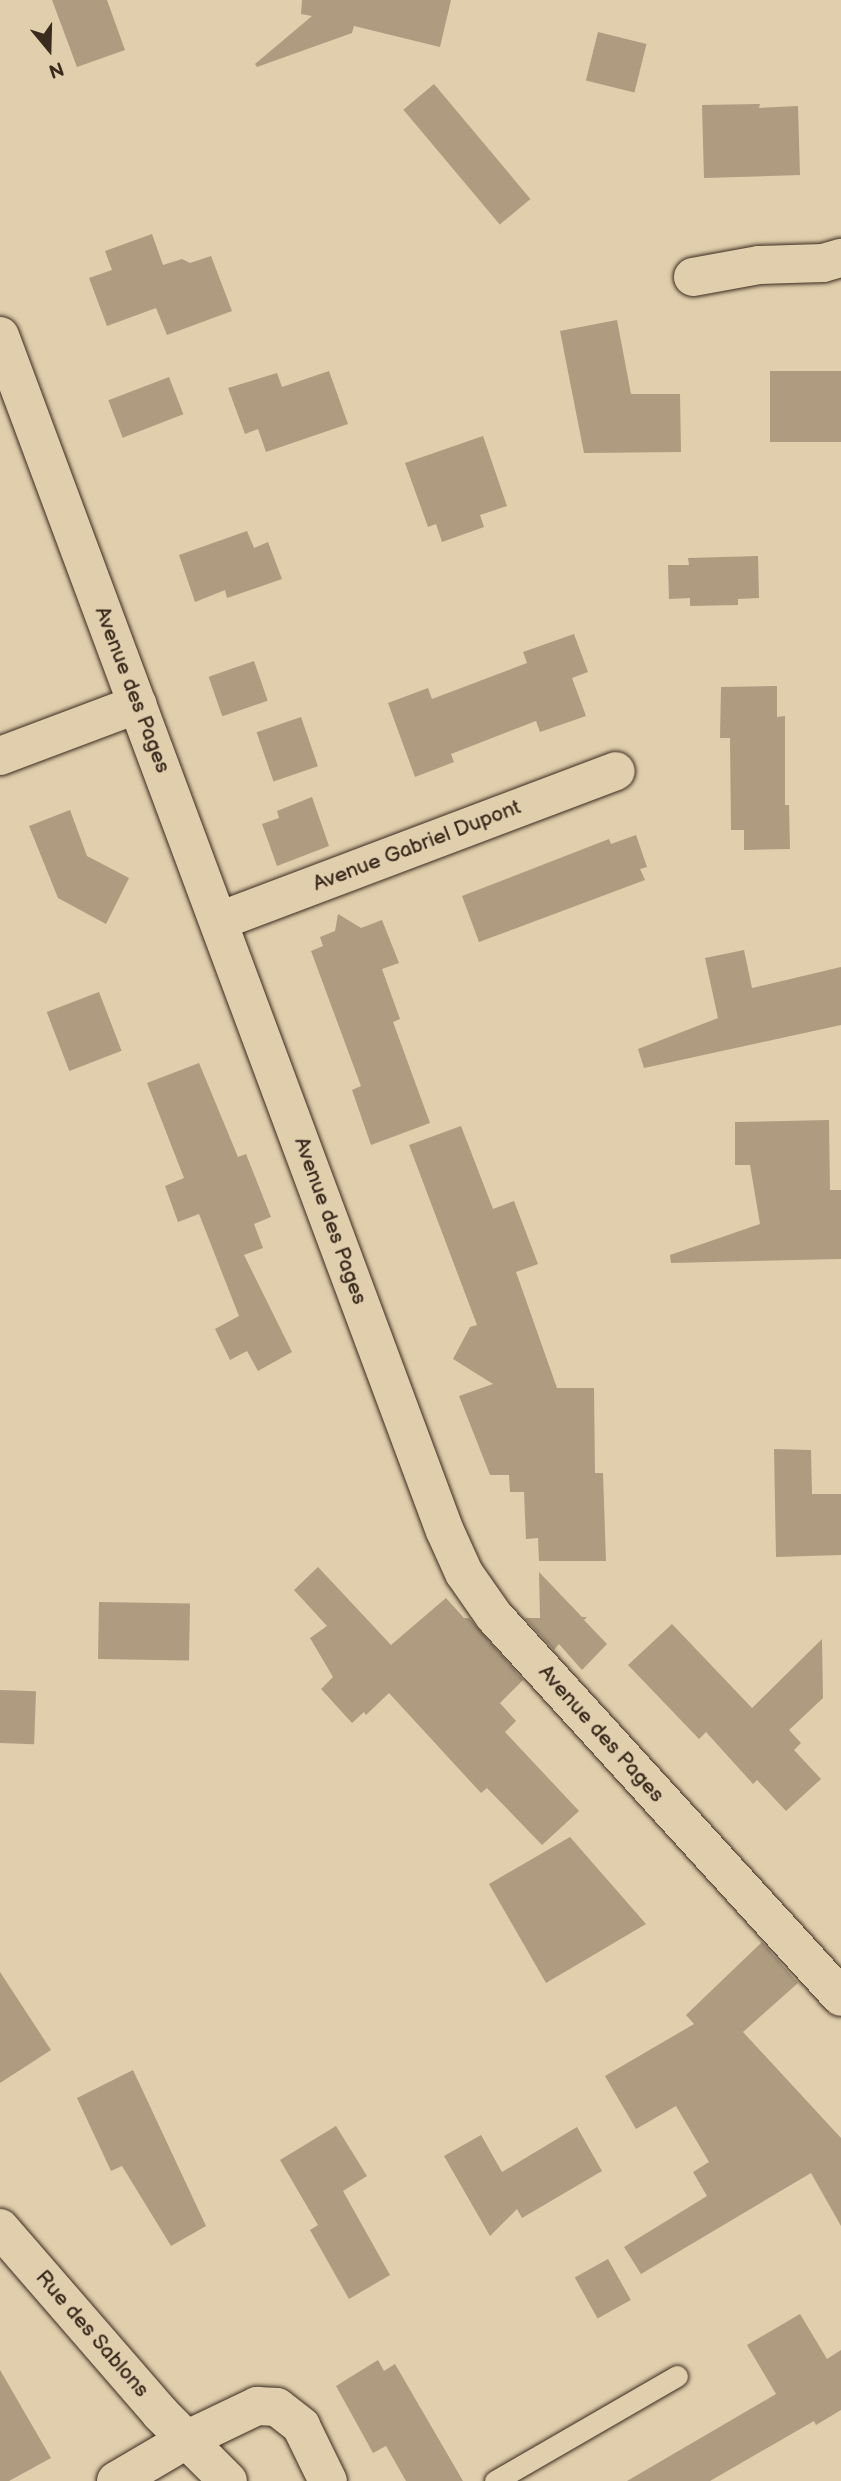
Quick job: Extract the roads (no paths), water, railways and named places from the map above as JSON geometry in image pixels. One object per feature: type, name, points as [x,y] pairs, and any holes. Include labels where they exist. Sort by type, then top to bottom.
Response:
[{"type":"street","points":[[693,277],[759,265],[823,263],[841,258]]},
{"type":"street","name":"Avenue des Pages","points":[[0,336],[440,1518],[464,1573],[494,1616],[841,1997]]},
{"type":"street","points":[[0,756],[138,704]]},
{"type":"street","name":"Avenue Gabriel Dupont","points":[[219,921],[615,771]]},
{"type":"street","name":"Rue des Sablons","points":[[0,2228],[186,2440],[228,2481]]},
{"type":"street","points":[[116,2481],[186,2440],[257,2406],[277,2407],[301,2426],[328,2481]]},
{"type":"lane","points":[[495,2481],[677,2376]]}]
